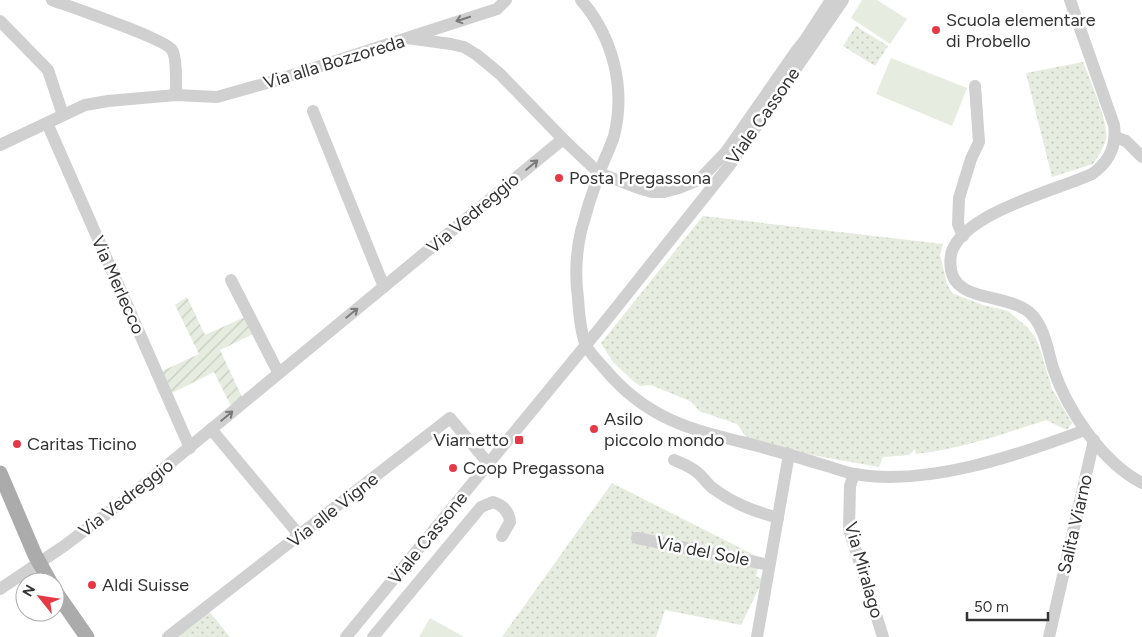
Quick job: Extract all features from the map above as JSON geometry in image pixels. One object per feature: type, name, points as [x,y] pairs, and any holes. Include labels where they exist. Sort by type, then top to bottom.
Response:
[{"type":"main road","points":[[0,473],[44,572]]},
{"type":"main road","points":[[65,605],[87,637]]},
{"type":"street","points":[[52,0],[169,46],[174,55],[176,96]]},
{"type":"street","points":[[407,38],[498,9],[506,0]]},
{"type":"street","points":[[581,0],[604,34],[616,72],[618,93],[614,135],[599,173],[578,246],[576,284],[579,314],[585,346],[628,392],[650,410],[696,430],[789,454],[854,474],[875,476],[918,476],[944,472],[1036,449],[1085,430]]},
{"type":"street","name":"Via alla Bozzoreda","points":[[0,145],[63,115],[94,103],[176,96],[217,97],[274,81],[407,38],[451,44],[477,54],[500,74],[599,173],[638,188],[652,192],[664,192],[679,188],[703,176],[726,152],[831,0]]},
{"type":"street","name":"Viale Cassone","points":[[346,637],[604,323],[729,166],[843,0]]},
{"type":"street","points":[[1070,0],[1114,125],[1115,137],[1113,147],[1102,166],[1092,174],[1000,211],[963,236],[955,245],[951,254],[951,270],[955,280],[967,291],[1017,305],[1032,314],[1044,338],[1062,393],[1085,430],[1120,467],[1142,482]]},
{"type":"street","points":[[0,21],[48,70],[63,115]]},
{"type":"street","points":[[963,236],[958,224],[959,198],[971,159],[979,142],[974,86]]},
{"type":"street","points":[[313,111],[384,288]]},
{"type":"street","name":"Via Merlecco","points":[[47,123],[190,448]]},
{"type":"street","points":[[1115,137],[1126,141],[1142,156]]},
{"type":"street","name":"Via Vedreggio","points":[[0,589],[122,502],[190,448],[278,372],[384,288],[563,139]]},
{"type":"street","points":[[231,280],[278,372]]},
{"type":"street","name":"Via alle Vigne","points":[[168,637],[450,418],[488,463]]},
{"type":"street","points":[[211,429],[300,536]]},
{"type":"street","name":"Salita Viarno","points":[[1049,637],[1094,440]]},
{"type":"street","name":"Via del Sole","points":[[757,637],[789,454]]},
{"type":"street","points":[[674,460],[686,464],[698,472],[711,488],[734,503],[778,518]]},
{"type":"street","name":"Via Miralago","points":[[854,474],[850,486],[849,529],[884,637]]},
{"type":"street","name":"Viale Cassone","points":[[373,637],[481,506],[494,502],[507,511],[510,522],[502,536]]},
{"type":"street","name":"Via del Sole","points":[[638,538],[769,565]]},
{"type":"shaded area","points":[[862,0],[877,0],[907,19],[890,44],[851,18]]},
{"type":"shaded area","points":[[856,26],[888,46],[875,66],[843,46]]},
{"type":"shaded area","points":[[891,58],[967,88],[952,126],[876,94]]},
{"type":"shaded area","points":[[1083,62],[1102,113],[1106,140],[1093,164],[1052,177],[1026,73]]},
{"type":"shaded area","points":[[703,216],[943,244],[940,255],[947,284],[952,293],[983,305],[1008,311],[1026,326],[1035,337],[1040,349],[1052,389],[1072,423],[1067,430],[1046,420],[949,449],[916,454],[915,449],[909,455],[883,457],[879,467],[751,444],[737,424],[699,411],[692,402],[651,385],[640,386],[613,362],[601,343]]},
{"type":"shaded area","points":[[187,297],[205,335],[245,317],[253,334],[220,350],[242,397],[231,406],[214,372],[170,394],[160,372],[199,354],[175,305]]},
{"type":"shaded area","points":[[612,483],[760,558],[756,576],[763,580],[741,625],[665,610],[656,637],[502,637]]},
{"type":"shaded area","points":[[209,611],[230,637],[177,637]]},
{"type":"shaded area","points":[[430,618],[464,637],[419,637]]},
{"type":"place","name":"Scuola elementare di Probello","points":[[936,30]]},
{"type":"place","name":"Posta Pregassona","points":[[559,178]]},
{"type":"place","name":"Asilo piccolo mondo","points":[[594,429]]},
{"type":"place","name":"Viarnetto","points":[[519,440]]},
{"type":"place","name":"Caritas Ticino","points":[[17,444]]},
{"type":"place","name":"Coop Pregassona","points":[[453,468]]},
{"type":"place","name":"Aldi Suisse","points":[[92,585]]}]
